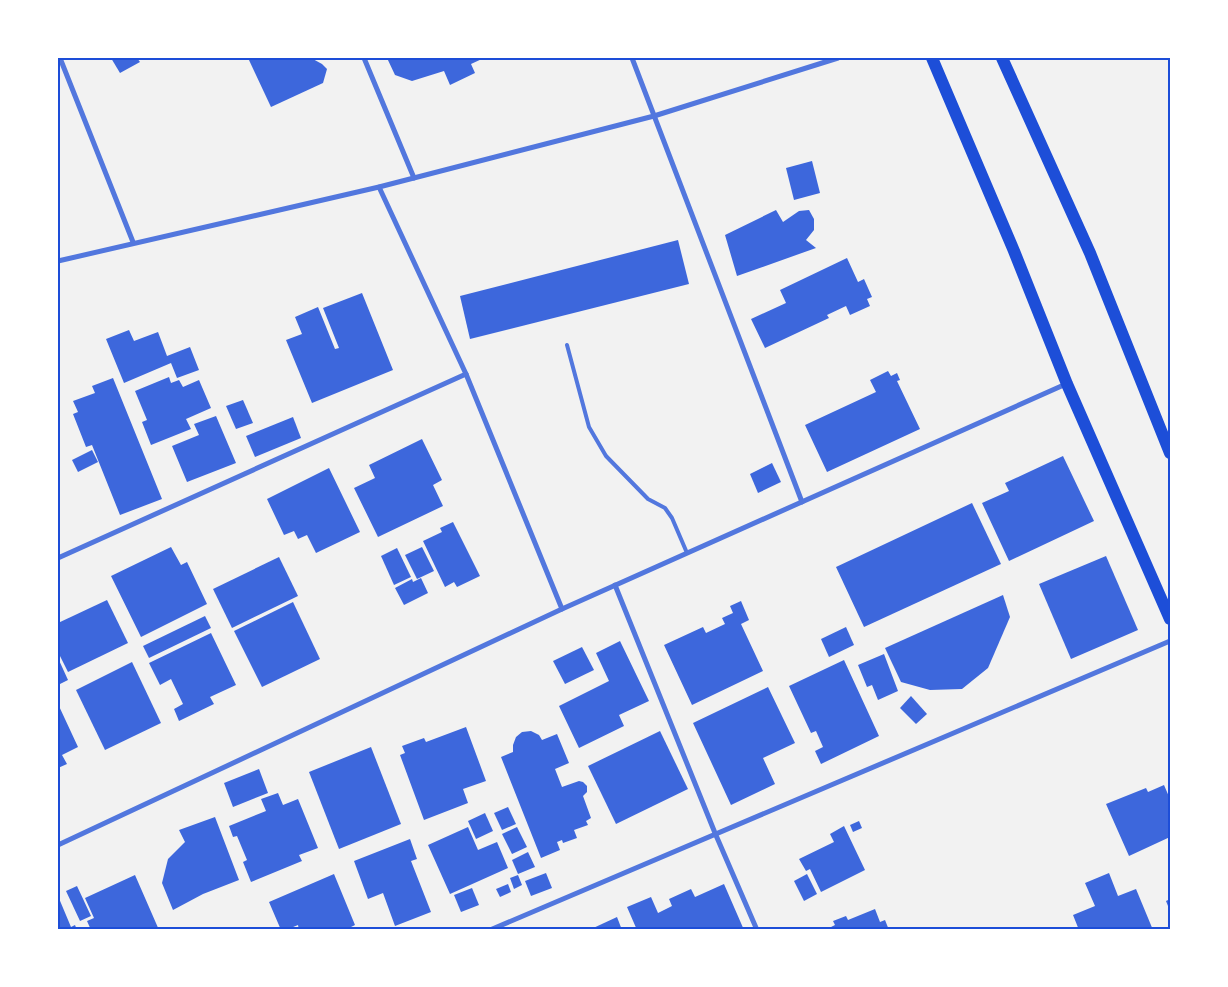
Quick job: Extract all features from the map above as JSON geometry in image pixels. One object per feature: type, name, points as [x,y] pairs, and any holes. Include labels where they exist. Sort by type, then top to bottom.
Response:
[{"type":"main road","points":[[932,58],[1014,250],[1067,384],[1170,619]]},
{"type":"main road","points":[[1002,58],[1090,253],[1170,453]]},
{"type":"street","points":[[60,58],[133,242]]},
{"type":"street","points":[[364,58],[414,178]]},
{"type":"street","points":[[632,58],[802,502]]},
{"type":"street","points":[[58,261],[133,242],[379,187],[654,116],[838,58]]},
{"type":"street","points":[[379,187],[466,374],[562,609]]},
{"type":"street","points":[[58,558],[466,374]]},
{"type":"street","points":[[58,845],[562,609],[1067,384]]},
{"type":"street","points":[[615,585],[715,833],[757,930]]},
{"type":"street","points":[[490,930],[1170,641]]},
{"type":"lane","points":[[566,345],[589,426],[606,456],[648,499],[664,508],[672,518],[686,553]]},
{"type":"building","points":[[111,58],[137,58],[140,62],[120,73]]},
{"type":"building","points":[[248,58],[311,58],[327,69],[323,83],[271,107]]},
{"type":"building","points":[[387,58],[484,58],[471,64],[475,73],[450,85],[444,71],[412,81],[395,75]]},
{"type":"building","points":[[812,161],[820,193],[794,200],[786,168]]},
{"type":"building","points":[[776,210],[783,222],[799,211],[809,210],[814,219],[814,230],[806,240],[816,248],[737,276],[725,235]]},
{"type":"building","points":[[678,240],[689,284],[470,339],[460,296]]},
{"type":"building","points":[[847,258],[858,282],[864,279],[872,297],[867,299],[870,306],[850,315],[846,306],[827,315],[829,318],[765,348],[751,319],[786,303],[780,290]]},
{"type":"building","points":[[362,293],[393,370],[312,403],[286,340],[302,334],[295,317],[318,307],[335,349],[339,348],[323,308]]},
{"type":"building","points":[[129,330],[134,341],[158,332],[167,356],[190,347],[199,370],[177,378],[171,363],[124,383],[106,339]]},
{"type":"building","points":[[888,371],[891,376],[897,373],[900,380],[897,381],[920,429],[827,472],[805,425],[876,392],[870,380]]},
{"type":"building","points":[[169,377],[171,383],[179,380],[183,387],[199,380],[211,408],[186,419],[191,429],[151,445],[142,422],[147,420],[135,391]]},
{"type":"building","points":[[113,378],[162,499],[120,515],[92,445],[86,447],[73,414],[78,412],[73,401],[95,393],[92,386]]},
{"type":"building","points":[[243,400],[253,423],[236,429],[226,406]]},
{"type":"building","points":[[216,416],[236,463],[187,482],[172,446],[199,435],[194,424]]},
{"type":"building","points":[[293,417],[301,438],[255,457],[246,436]]},
{"type":"building","points":[[422,439],[442,480],[433,485],[443,506],[378,537],[354,488],[375,478],[369,465]]},
{"type":"building","points":[[92,450],[98,462],[78,472],[72,460]]},
{"type":"building","points":[[1063,456],[1094,521],[1009,561],[982,503],[1009,491],[1005,483]]},
{"type":"building","points":[[772,463],[781,482],[758,493],[750,474]]},
{"type":"building","points":[[329,468],[360,532],[316,553],[307,535],[298,539],[294,531],[284,535],[267,499]]},
{"type":"building","points":[[972,503],[1001,564],[864,627],[836,567]]},
{"type":"building","points":[[453,522],[480,576],[457,587],[454,582],[445,587],[423,541],[442,532],[440,528]]},
{"type":"building","points":[[171,547],[181,565],[187,562],[207,604],[141,637],[111,576]]},
{"type":"building","points":[[422,547],[434,571],[417,579],[405,555]]},
{"type":"building","points":[[397,548],[411,577],[394,585],[381,556]]},
{"type":"building","points":[[1106,556],[1138,630],[1071,659],[1039,584]]},
{"type":"building","points":[[279,557],[298,596],[232,628],[213,589]]},
{"type":"building","points":[[421,578],[428,593],[404,605],[395,588],[412,579],[413,582]]},
{"type":"building","points":[[1003,595],[1010,617],[988,668],[962,689],[930,690],[901,682],[885,648]]},
{"type":"building","points":[[107,600],[128,643],[68,672],[58,652],[58,623]]},
{"type":"building","points":[[741,601],[749,620],[741,624],[763,671],[692,705],[664,645],[703,627],[706,633],[725,624],[722,618],[733,613],[730,606]]},
{"type":"building","points":[[293,602],[320,659],[262,687],[234,631]]},
{"type":"building","points":[[205,616],[211,628],[149,658],[143,646]]},
{"type":"building","points":[[846,627],[854,645],[829,657],[821,639]]},
{"type":"building","points":[[211,633],[236,685],[210,697],[214,704],[179,721],[174,709],[183,704],[171,679],[160,685],[149,663]]},
{"type":"building","points":[[620,641],[649,701],[619,715],[624,726],[579,748],[559,706],[609,681],[596,653]]},
{"type":"building","points":[[582,647],[594,670],[565,684],[553,661]]},
{"type":"building","points":[[884,654],[898,691],[878,700],[872,685],[867,687],[858,665]]},
{"type":"building","points":[[58,658],[68,680],[58,685]]},
{"type":"building","points":[[844,660],[879,736],[821,764],[815,751],[823,747],[816,731],[811,733],[789,686]]},
{"type":"building","points":[[132,662],[161,723],[105,750],[76,690]]},
{"type":"building","points":[[768,687],[795,743],[763,758],[775,784],[731,805],[693,723]]},
{"type":"building","points":[[911,696],[927,714],[916,724],[900,708]]},
{"type":"building","points":[[58,704],[78,747],[62,755],[67,764],[58,768]]},
{"type":"building","points":[[466,727],[486,781],[463,789],[468,803],[424,820],[400,755],[405,753],[402,746],[424,738],[426,742]]},
{"type":"building","points":[[531,731],[539,735],[542,740],[557,734],[569,763],[555,769],[562,787],[579,781],[587,786],[587,792],[583,796],[591,818],[586,821],[588,825],[574,830],[577,838],[563,843],[562,840],[557,842],[560,850],[541,858],[501,757],[513,752],[516,737],[522,732]]},
{"type":"building","points":[[660,731],[688,789],[616,824],[588,766]]},
{"type":"building","points":[[371,747],[401,824],[339,849],[309,772]]},
{"type":"building","points":[[259,769],[268,793],[233,807],[224,783]]},
{"type":"building","points":[[1164,785],[1170,799],[1170,837],[1129,856],[1106,804],[1146,788],[1148,792]]},
{"type":"building","points":[[278,793],[283,805],[298,799],[318,848],[299,855],[302,861],[251,882],[243,862],[247,860],[237,836],[233,837],[229,826],[266,811],[261,799]]},
{"type":"building","points":[[508,807],[516,824],[502,830],[494,813]]},
{"type":"building","points":[[485,813],[493,831],[476,839],[468,821]]},
{"type":"building","points":[[215,817],[239,880],[203,894],[173,910],[162,883],[168,859],[185,842],[179,830]]},
{"type":"building","points":[[859,821],[862,828],[853,832],[850,825]]},
{"type":"building","points":[[844,826],[865,870],[821,892],[810,869],[806,871],[799,859],[834,842],[830,834]]},
{"type":"building","points":[[468,827],[478,850],[497,842],[508,868],[450,894],[428,845]]},
{"type":"building","points":[[517,827],[527,847],[512,854],[502,834]]},
{"type":"building","points":[[410,839],[417,859],[411,861],[431,912],[395,926],[383,893],[368,899],[354,861]]},
{"type":"building","points":[[528,852],[535,867],[518,874],[512,860]]},
{"type":"building","points":[[546,873],[552,888],[531,896],[525,881]]},
{"type":"building","points":[[1109,873],[1118,896],[1136,889],[1153,930],[1079,930],[1073,915],[1095,906],[1085,883]]},
{"type":"building","points":[[334,874],[355,925],[345,930],[299,930],[298,925],[281,930],[269,902]]},
{"type":"building","points":[[807,874],[817,894],[804,901],[794,881]]},
{"type":"building","points":[[135,875],[159,930],[91,930],[87,921],[94,918],[85,898]]},
{"type":"building","points":[[518,875],[522,885],[514,889],[510,878]]},
{"type":"building","points":[[508,884],[511,892],[500,897],[496,889]]},
{"type":"building","points":[[724,884],[744,930],[637,930],[627,907],[651,897],[658,913],[672,906],[669,899],[691,889],[695,897]]},
{"type":"building","points":[[77,886],[91,916],[80,921],[66,891]]},
{"type":"building","points":[[472,888],[479,905],[461,912],[454,895]]},
{"type":"building","points":[[58,896],[71,927],[75,925],[77,930],[58,930]]},
{"type":"building","points":[[1170,899],[1170,911],[1166,901]]},
{"type":"building","points":[[875,909],[880,922],[885,920],[889,930],[825,930],[835,925],[833,921],[846,916],[848,920]]},
{"type":"building","points":[[617,917],[622,930],[589,930]]}]
